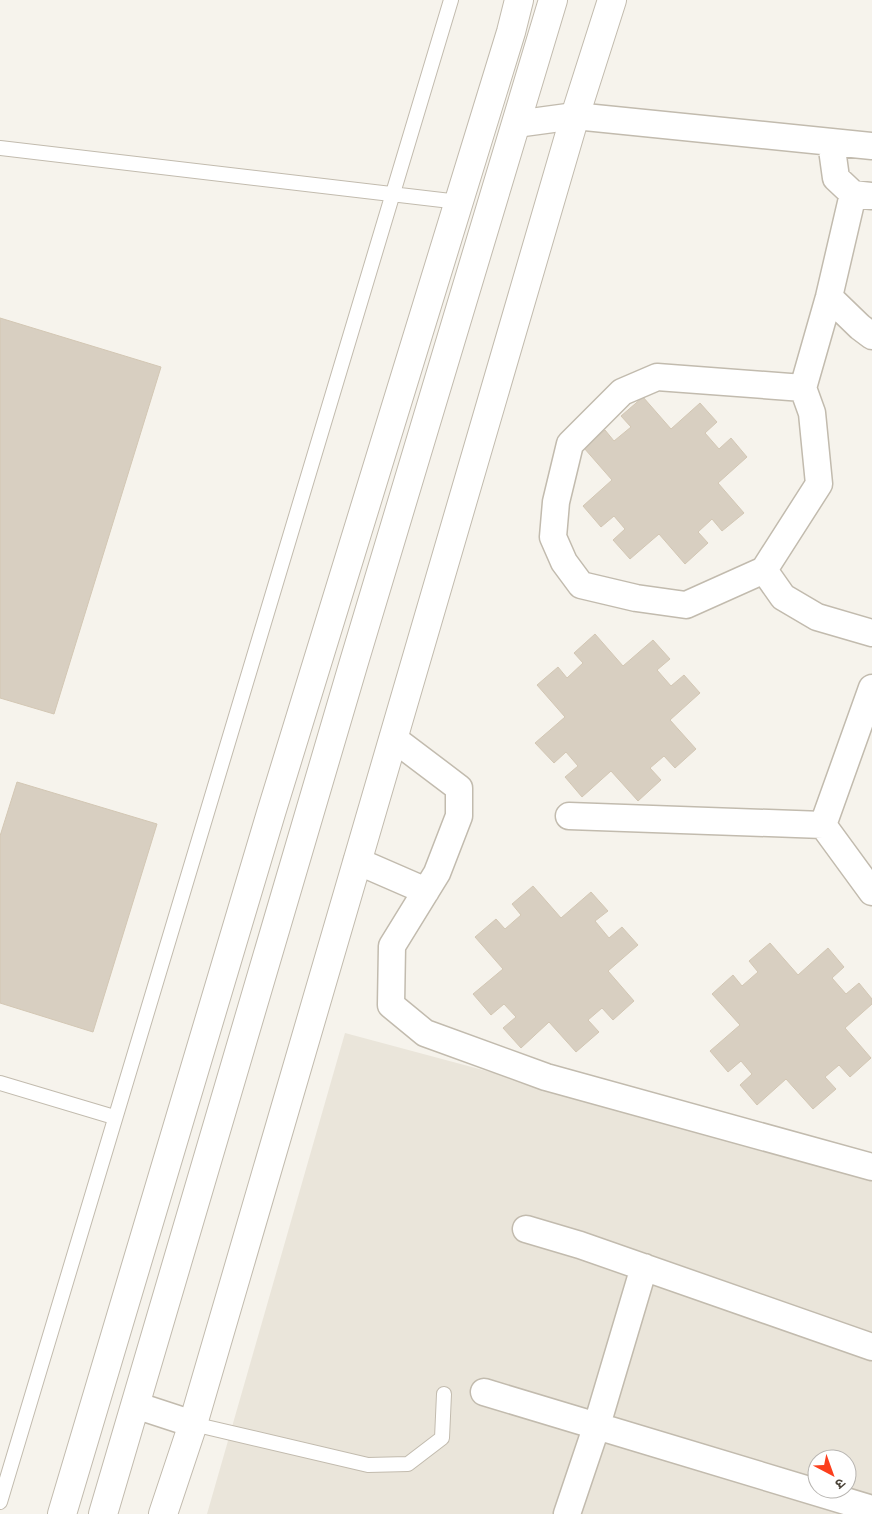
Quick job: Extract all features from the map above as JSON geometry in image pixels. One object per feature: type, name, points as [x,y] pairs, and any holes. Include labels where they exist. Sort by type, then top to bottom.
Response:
[{"type":"street","points":[[62,1514],[268,822],[511,32],[519,0]]},
{"type":"street","points":[[103,1514],[553,0]]},
{"type":"street","points":[[163,1514],[193,1424],[574,116],[612,0]]},
{"type":"street","points":[[516,124],[574,116],[872,146]]},
{"type":"street","points":[[803,388],[656,377],[622,392],[570,444],[556,502],[553,537],[564,562],[581,585],[636,598],[686,605],[764,570],[819,484],[812,413],[803,388],[829,297],[863,195],[836,178],[831,142]]},
{"type":"street","points":[[829,297],[872,336]]},
{"type":"street","points":[[764,570],[783,598],[817,617],[872,633]]},
{"type":"street","points":[[823,825],[872,688]]},
{"type":"street","points":[[393,738],[459,788],[459,816],[437,874],[392,946],[391,1005],[425,1033],[546,1077],[872,1167]]},
{"type":"street","points":[[569,816],[823,825]]},
{"type":"street","points":[[823,825],[872,892]]},
{"type":"street","points":[[357,861],[426,891]]},
{"type":"street","points":[[526,1229],[580,1245],[872,1347]]},
{"type":"street","points":[[567,1514],[597,1425],[644,1268]]},
{"type":"street","points":[[484,1392],[872,1509]]},
{"type":"street","points":[[135,1404],[193,1424]]},
{"type":"lane","points":[[0,1502],[114,1117],[451,0]]},
{"type":"lane","points":[[0,148],[459,202]]},
{"type":"lane","points":[[0,1083],[114,1117]]},
{"type":"lane","points":[[193,1424],[368,1465],[408,1464],[442,1438],[444,1394]]},
{"type":"shaded area","points":[[345,1033],[872,1174],[872,1514],[207,1514]]},
{"type":"building","points":[[0,318],[161,367],[54,714],[0,698]]},
{"type":"building","points":[[643,397],[671,429],[700,403],[717,422],[705,433],[719,449],[731,438],[747,457],[718,483],[744,513],[722,531],[712,519],[698,532],[708,543],[685,564],[659,534],[630,559],[613,540],[625,529],[614,516],[601,527],[583,506],[612,480],[584,448],[605,430],[614,441],[631,427],[621,416]]},
{"type":"building","points":[[595,634],[623,666],[653,640],[670,659],[657,670],[671,686],[684,675],[700,693],[670,720],[696,749],[675,768],[664,756],[650,768],[661,780],[638,801],[611,771],[582,797],[565,777],[578,766],[566,752],[554,763],[535,743],[565,717],[537,685],[558,667],[567,678],[583,663],[574,653]]},
{"type":"building","points":[[17,782],[157,824],[93,1032],[0,1003],[0,836]]},
{"type":"building","points":[[533,886],[561,918],[591,892],[608,911],[595,921],[609,938],[622,927],[638,945],[608,971],[634,1001],[613,1020],[602,1008],[588,1020],[599,1032],[576,1052],[549,1022],[521,1048],[503,1028],[516,1017],[504,1004],[491,1015],[473,994],[503,969],[475,937],[496,919],[505,929],[521,915],[512,904]]},
{"type":"building","points":[[770,943],[798,975],[828,948],[844,967],[832,978],[846,994],[859,983],[872,999],[872,1004],[845,1028],[871,1058],[850,1077],[839,1065],[825,1077],[836,1089],[813,1109],[786,1079],[757,1105],[740,1085],[752,1074],[741,1061],[728,1072],[710,1051],[740,1025],[712,994],[733,975],[742,986],[758,972],[749,961]]}]
